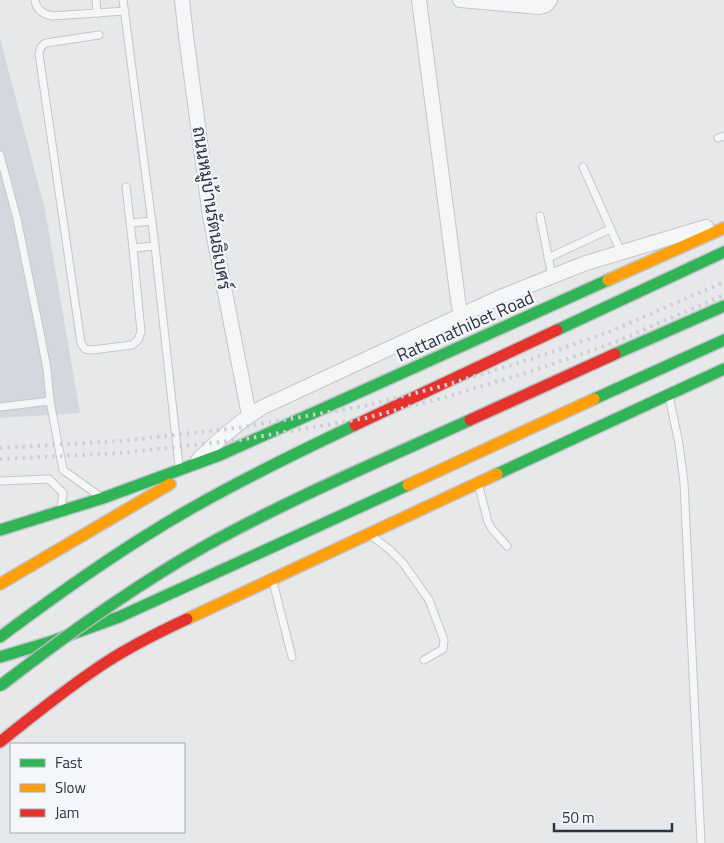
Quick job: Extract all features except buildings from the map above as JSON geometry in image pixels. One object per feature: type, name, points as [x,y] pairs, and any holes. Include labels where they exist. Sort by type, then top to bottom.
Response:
[{"type":"main road","name":"Rattanathibet Road","points":[[220,455],[724,228]]},
{"type":"main road","points":[[0,637],[61,591],[147,534],[242,480],[318,442],[724,252]]},
{"type":"main road","points":[[0,686],[80,626],[131,591],[238,527],[724,306]]},
{"type":"main road","points":[[0,656],[50,642],[119,617],[724,340]]},
{"type":"main road","points":[[0,742],[57,697],[106,662],[154,635],[206,609],[724,369]]},
{"type":"main road","points":[[0,530],[102,498],[220,455]]},
{"type":"main road","points":[[0,584],[220,455]]},
{"type":"street","name":"ถนนหมู่บ้านรัตนธิเบศร์","points":[[182,0],[210,216],[248,416]]},
{"type":"street","points":[[418,0],[461,316]]},
{"type":"street","points":[[460,0],[539,7],[546,5],[550,0]]},
{"type":"street","points":[[186,468],[224,435],[263,407],[498,298],[586,263],[724,222]]},
{"type":"lane","points":[[36,0],[36,5],[39,9],[46,15],[52,16],[125,11]]},
{"type":"lane","points":[[96,0],[97,13]]},
{"type":"lane","points":[[123,0],[186,468]]},
{"type":"lane","points":[[99,35],[46,43],[43,44],[39,54],[81,343],[85,349],[92,350],[132,345],[140,337],[126,187]]},
{"type":"lane","points":[[0,156],[23,246],[47,369],[50,401],[62,470],[102,498]]},
{"type":"lane","points":[[583,167],[620,252]]},
{"type":"lane","points":[[540,216],[552,276]]},
{"type":"lane","points":[[130,223],[152,221]]},
{"type":"lane","points":[[548,258],[610,229]]},
{"type":"lane","points":[[133,248],[155,246]]},
{"type":"lane","points":[[669,396],[679,444],[684,483],[701,843]]},
{"type":"lane","points":[[0,407],[50,401]]},
{"type":"lane","points":[[0,481],[49,479],[63,493],[60,512]]},
{"type":"lane","points":[[478,484],[488,522],[507,546]]},
{"type":"lane","points":[[370,534],[404,563],[429,600],[444,640],[443,649],[424,660]]},
{"type":"lane","points":[[272,579],[292,657]]},
{"type":"shaded area","points":[[0,38],[45,210],[80,413],[0,418]]},
{"type":"railway","points":[[0,448],[120,441],[237,428],[364,406],[443,386],[531,359],[609,332],[724,282]]},
{"type":"railway","points":[[0,459],[121,453],[239,440],[366,418],[446,397],[535,370],[613,343],[724,295]]},
{"type":"traffic: fast","points":[[557,330],[724,252]]},
{"type":"traffic: fast","points":[[0,530],[103,498],[220,455],[608,280]]},
{"type":"traffic: fast","points":[[615,354],[724,306]]},
{"type":"traffic: fast","points":[[594,399],[724,340]]},
{"type":"traffic: fast","points":[[497,474],[724,369]]},
{"type":"traffic: fast","points":[[0,686],[101,612],[153,577],[207,545],[304,495],[470,420]]},
{"type":"traffic: fast","points":[[0,637],[94,570],[167,523],[252,475],[355,425]]},
{"type":"traffic: fast","points":[[0,657],[50,642],[119,617],[408,485]]},
{"type":"traffic: slow","points":[[608,280],[724,228]]},
{"type":"traffic: slow","points":[[408,485],[594,399]]},
{"type":"traffic: slow","points":[[187,619],[497,474]]},
{"type":"traffic: slow","points":[[0,584],[170,484]]},
{"type":"traffic: jam","points":[[355,425],[557,330]]},
{"type":"traffic: jam","points":[[470,420],[615,354]]},
{"type":"traffic: jam","points":[[0,742],[91,672],[125,651],[187,619]]}]
